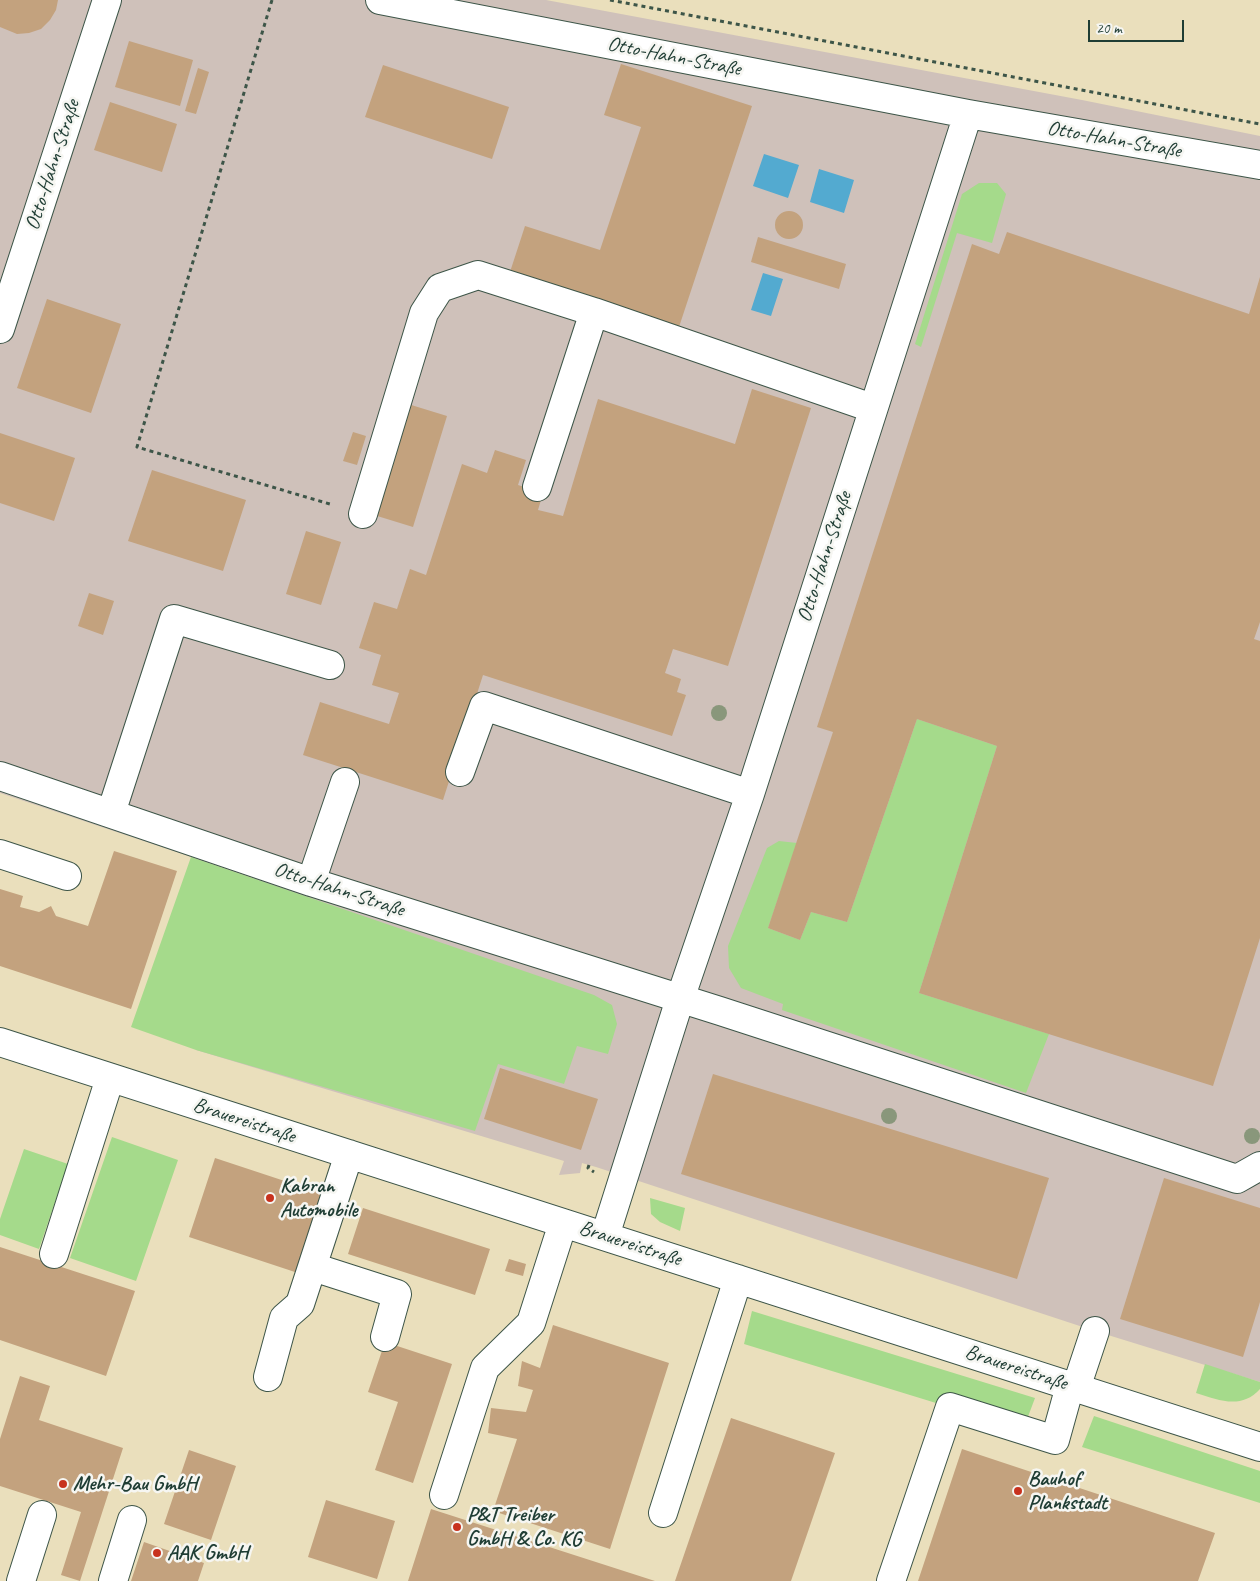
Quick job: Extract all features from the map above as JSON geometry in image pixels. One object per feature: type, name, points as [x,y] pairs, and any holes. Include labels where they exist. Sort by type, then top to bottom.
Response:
[{"type":"street","name":"Otto-Hahn-Straße","points":[[0,330],[106,0]]},
{"type":"street","name":"Otto-Hahn-Straße","points":[[380,0],[968,114],[1260,166]]},
{"type":"street","name":"Otto-Hahn-Straße","points":[[605,1236],[680,998],[750,794],[872,408],[968,114]]},
{"type":"street","points":[[363,514],[424,312],[440,288],[478,275],[594,312],[872,408]]},
{"type":"street","points":[[537,487],[594,312]]},
{"type":"street","points":[[111,813],[174,619],[330,665]]},
{"type":"street","points":[[460,772],[484,706],[750,794]]},
{"type":"street","name":"Otto-Hahn-Straße","points":[[0,776],[311,882],[680,998]]},
{"type":"street","points":[[311,882],[345,782]]},
{"type":"street","points":[[0,854],[67,876]]},
{"type":"street","points":[[680,998],[1237,1179],[1260,1166]]},
{"type":"street","name":"Brauereistraße","points":[[0,1042],[1260,1447]]},
{"type":"street","points":[[54,1254],[110,1078]]},
{"type":"street","points":[[268,1377],[284,1318],[300,1304],[349,1154]]},
{"type":"street","points":[[444,1495],[485,1368],[531,1323],[563,1223]]},
{"type":"street","points":[[313,1267],[397,1294],[385,1337]]},
{"type":"street","points":[[663,1514],[738,1279]]},
{"type":"street","points":[[891,1581],[950,1407],[1055,1440],[1073,1387],[1096,1330]]},
{"type":"street","points":[[21,1581],[42,1515]]},
{"type":"street","points":[[113,1581],[132,1520]]},
{"type":"path","points":[[272,0],[137,447],[363,514]]},
{"type":"path","points":[[610,0],[1260,124]]},
{"type":"shaded area","points":[[0,0],[546,0],[1082,100],[1260,136],[1260,1382],[1095,1331],[596,1167],[582,1163],[580,1173],[559,1175],[564,1161],[196,1050],[254,878],[0,793]]},
{"type":"green space","points":[[979,183],[997,183],[1006,194],[992,243],[957,233],[921,347],[915,344],[962,194]]},
{"type":"green space","points":[[917,719],[997,746],[919,993],[1049,1034],[1026,1093],[782,1010],[783,1004],[741,988],[729,968],[728,946],[767,848],[779,841],[797,843],[768,928],[800,940],[811,912],[847,922]]},
{"type":"green space","points":[[191,857],[594,995],[612,1005],[617,1024],[608,1054],[577,1046],[564,1084],[498,1064],[475,1131],[196,1050],[131,1027]]},
{"type":"green space","points":[[112,1137],[178,1160],[136,1281],[70,1258]]},
{"type":"green space","points":[[24,1149],[68,1164],[39,1249],[0,1235],[0,1219]]},
{"type":"green space","points":[[650,1198],[685,1208],[680,1231],[660,1222],[651,1214]]},
{"type":"green space","points":[[752,1311],[1035,1398],[1026,1422],[953,1399],[936,1403],[744,1344]]},
{"type":"green space","points":[[1205,1364],[1260,1382],[1260,1389],[1245,1399],[1230,1402],[1196,1393]]},
{"type":"green space","points":[[1094,1416],[1260,1471],[1260,1503],[1082,1447]]},
{"type":"water","points":[[764,154],[799,165],[788,198],[753,186]]},
{"type":"water","points":[[819,169],[854,180],[844,213],[810,202]]},
{"type":"water","points":[[763,273],[783,279],[771,316],[751,310]]},
{"type":"building","points":[[0,0],[58,0],[56,10],[41,29],[17,34],[0,27]]},
{"type":"building","points":[[129,41],[193,60],[180,106],[115,87]]},
{"type":"building","points":[[621,64],[752,106],[679,327],[510,272],[525,226],[600,250],[641,127],[604,115]]},
{"type":"building","points":[[383,65],[509,107],[492,159],[365,117]]},
{"type":"building","points":[[198,68],[209,72],[196,114],[185,111]]},
{"type":"building","points":[[110,102],[177,124],[162,172],[94,150]]},
{"type":"building","points":[[789,211],[799,215],[803,225],[799,235],[789,239],[779,235],[775,225],[779,215]]},
{"type":"building","points":[[1007,232],[1249,314],[1260,277],[1260,622],[1254,639],[1260,641],[1260,938],[1213,1086],[919,993],[997,746],[917,719],[847,922],[811,912],[800,940],[768,928],[833,732],[817,727],[972,244],[999,254]]},
{"type":"building","points":[[758,237],[846,264],[839,289],[751,262]]},
{"type":"building","points":[[47,299],[121,324],[91,413],[17,388]]},
{"type":"building","points":[[752,389],[811,408],[728,666],[673,649],[665,673],[681,679],[677,692],[686,695],[672,736],[483,675],[443,800],[303,755],[320,702],[389,724],[399,693],[372,685],[381,655],[359,648],[374,602],[397,609],[410,569],[426,575],[462,464],[487,473],[495,450],[526,460],[518,485],[543,493],[538,510],[563,516],[598,399],[735,444]]},
{"type":"building","points":[[408,404],[447,416],[413,527],[374,515]]},
{"type":"building","points":[[353,432],[366,436],[357,465],[343,461]]},
{"type":"building","points":[[0,433],[75,458],[54,521],[0,503]]},
{"type":"building","points":[[152,470],[246,500],[223,571],[128,541]]},
{"type":"building","points":[[306,531],[341,542],[321,605],[286,594]]},
{"type":"building","points":[[89,593],[114,601],[103,635],[78,626]]},
{"type":"building","points":[[114,851],[177,871],[131,1009],[0,966],[0,889],[23,896],[20,907],[39,912],[51,906],[56,916],[88,926]]},
{"type":"building","points":[[500,1068],[598,1099],[581,1150],[484,1119]]},
{"type":"building","points":[[713,1074],[1049,1178],[1017,1279],[681,1174]]},
{"type":"building","points":[[215,1158],[330,1196],[304,1275],[189,1237]]},
{"type":"building","points":[[1164,1178],[1260,1208],[1260,1302],[1243,1357],[1120,1319]]},
{"type":"building","points":[[363,1208],[490,1249],[475,1295],[348,1254]]},
{"type":"building","points":[[0,1247],[135,1291],[106,1376],[0,1340]]},
{"type":"building","points":[[509,1259],[526,1264],[523,1276],[505,1271]]},
{"type":"building","points":[[553,1325],[669,1363],[610,1549],[493,1511],[517,1439],[488,1433],[491,1408],[526,1412],[533,1390],[518,1386],[522,1361],[540,1368]]},
{"type":"building","points":[[385,1342],[452,1364],[413,1483],[375,1470],[398,1402],[368,1392]]},
{"type":"building","points":[[20,1376],[50,1386],[39,1420],[123,1448],[80,1581],[61,1575],[81,1512],[0,1486],[0,1439]]},
{"type":"building","points":[[731,1418],[835,1453],[791,1581],[675,1581]]},
{"type":"building","name":"Bauhof Plankstadt","points":[[962,1449],[1215,1533],[1198,1581],[918,1581]]},
{"type":"building","points":[[189,1450],[236,1466],[211,1540],[164,1524]]},
{"type":"building","points":[[326,1500],[395,1521],[377,1579],[308,1557]]},
{"type":"building","name":"P&T Treiber GmbH & Co. KG","points":[[431,1509],[655,1581],[408,1581]]},
{"type":"building","name":"AAK GmbH","points":[[144,1542],[204,1563],[198,1581],[131,1581]]},
{"type":"place","name":"Kabran Automobile","points":[[270,1198]]},
{"type":"place","name":"Mehr-Bau GmbH","points":[[63,1484]]},
{"type":"place","name":"Bauhof Plankstadt","points":[[1018,1491]]},
{"type":"place","name":"P&T Treiber GmbH & Co. KG","points":[[457,1527]]},
{"type":"place","name":"AAK GmbH","points":[[157,1553]]}]
